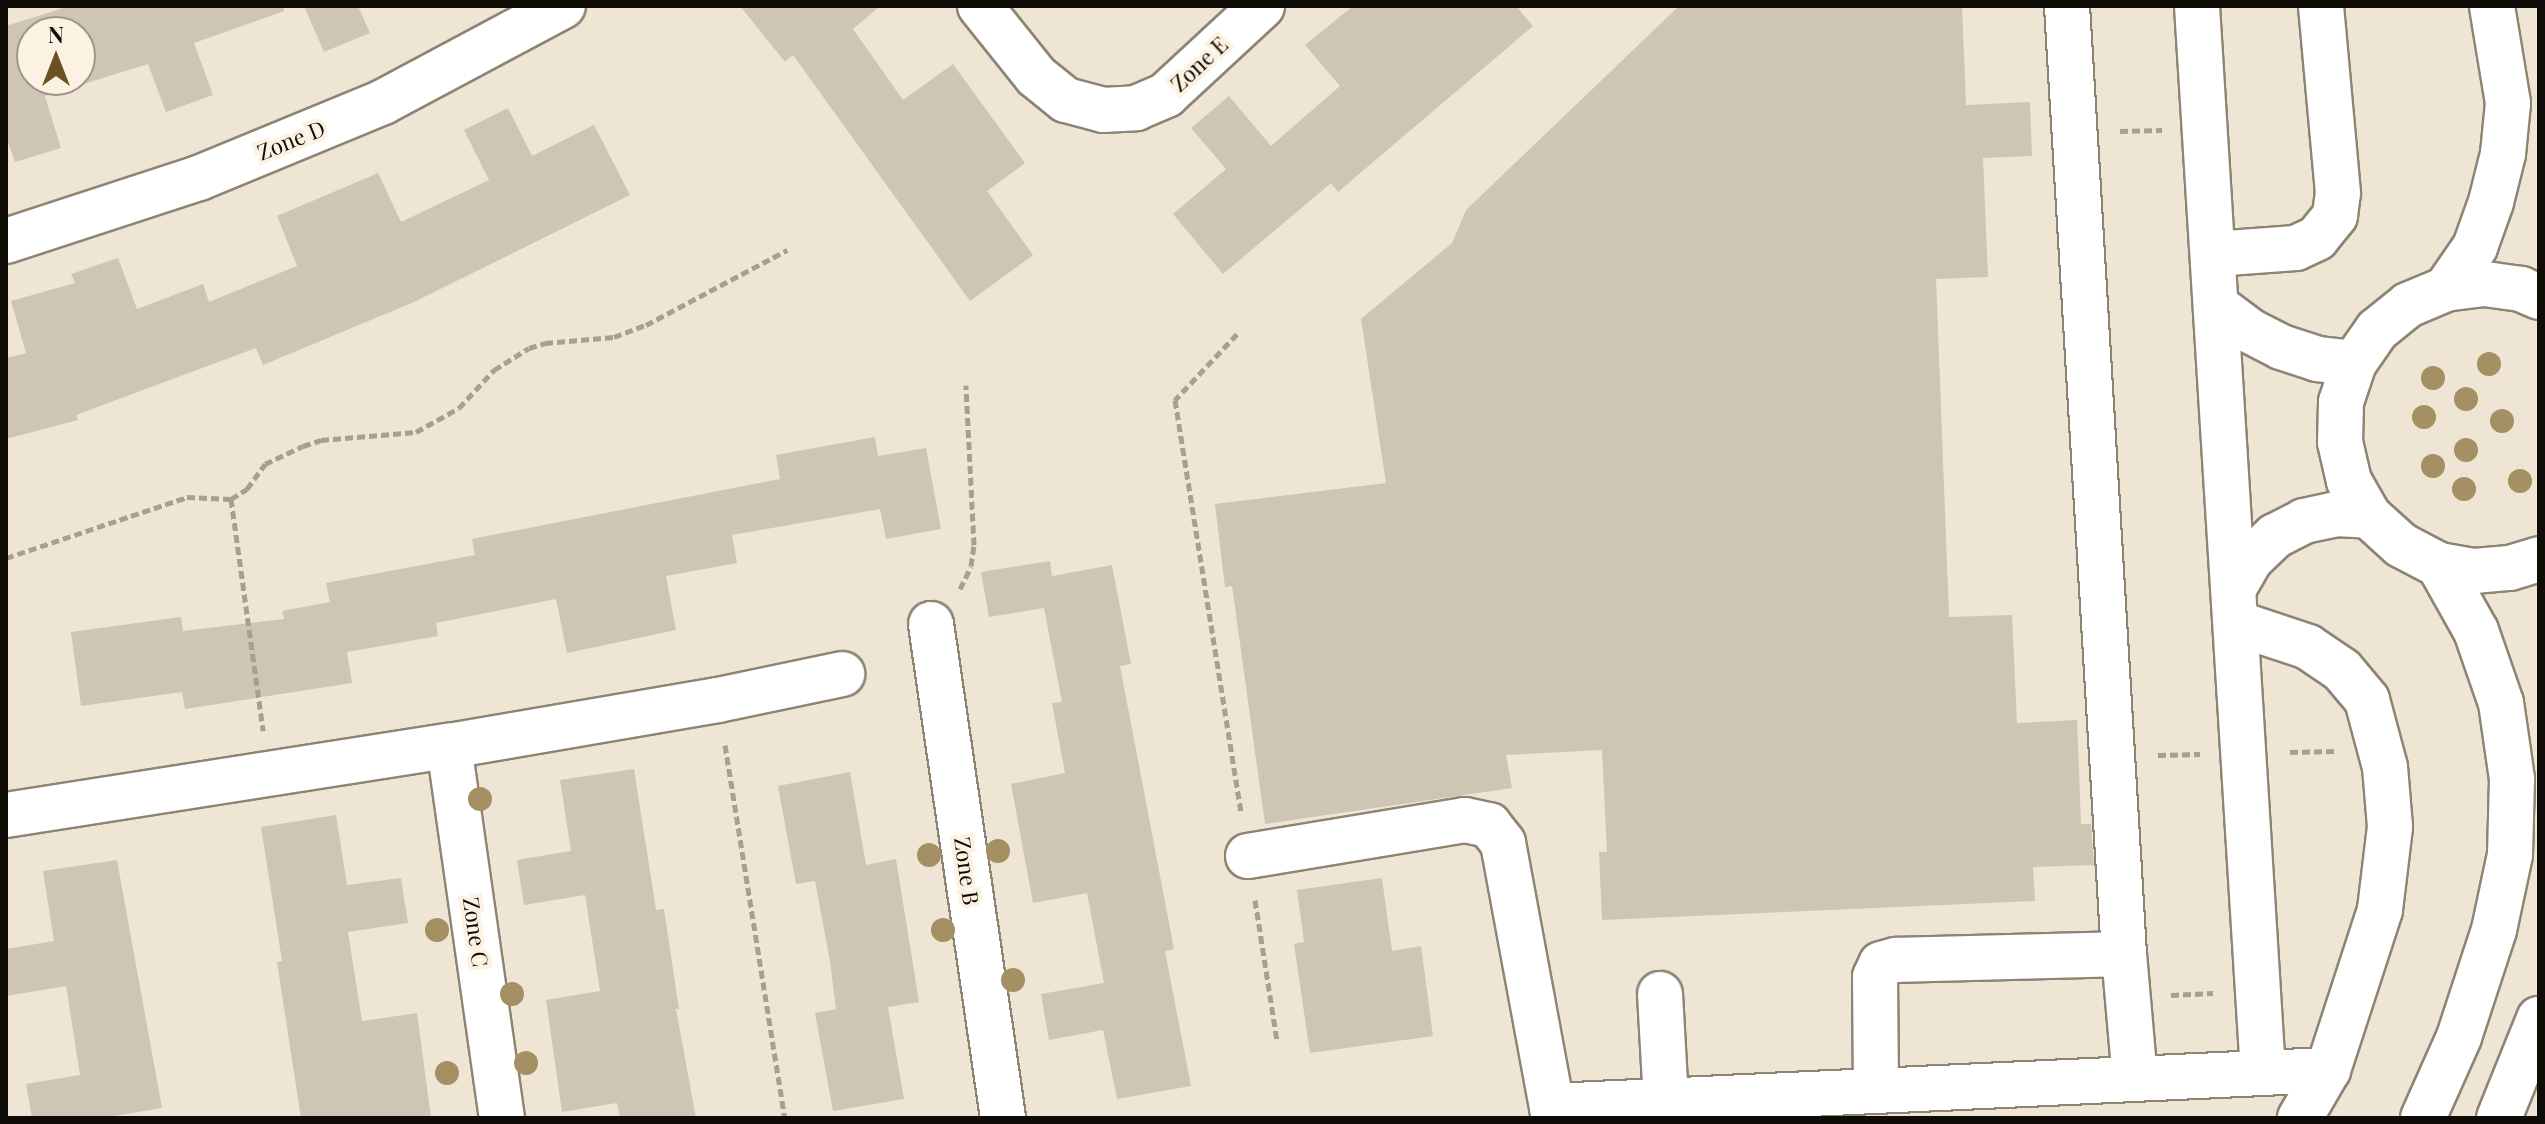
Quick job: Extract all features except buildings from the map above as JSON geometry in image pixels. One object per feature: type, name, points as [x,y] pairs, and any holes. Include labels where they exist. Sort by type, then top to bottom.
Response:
[{"type":"street","name":"Zone D","points":[[6,241],[199,178],[383,102],[563,6]]},
{"type":"street","name":"Zone E","points":[[980,6],[1036,76],[1066,100],[1103,110],[1136,108],[1166,95],[1262,6]]},
{"type":"street","points":[[2067,6],[2124,954],[2135,1079]]},
{"type":"street","points":[[2197,6],[2263,1073]]},
{"type":"street","points":[[2214,254],[2296,248],[2317,238],[2335,216],[2338,193],[2321,6]]},
{"type":"street","points":[[2446,289],[2475,247],[2503,154],[2508,103],[2492,6]]},
{"type":"street","points":[[2539,297],[2521,289],[2484,284],[2446,289],[2408,305],[2387,322],[2354,363],[2341,402],[2340,442],[2349,481],[2369,516],[2401,545],[2439,565],[2474,571],[2510,568],[2539,559]]},
{"type":"street","points":[[2218,307],[2248,330],[2281,347],[2317,359],[2354,363]]},
{"type":"street","points":[[2235,605],[2251,559],[2275,536],[2294,526],[2336,514],[2369,516]]},
{"type":"street","points":[[2423,1118],[2463,1023],[2494,930],[2510,855],[2512,779],[2501,703],[2476,631],[2439,565]]},
{"type":"street","points":[[2235,605],[2342,670],[2367,700],[2385,767],[2390,827],[2380,910],[2328,1070],[2300,1118]]},
{"type":"street","name":"Zone B","points":[[931,624],[1003,1118]]},
{"type":"street","points":[[6,815],[449,746],[718,700],[842,674]]},
{"type":"street","name":"Zone C","points":[[449,746],[502,1118]]},
{"type":"street","points":[[1248,856],[1465,820],[1489,825],[1503,843],[1553,1112],[1666,1101],[1876,1090],[1952,1103],[2135,1079],[2328,1070]]},
{"type":"street","points":[[1876,1090],[1875,977],[1881,964],[1896,960],[2124,954]]},
{"type":"street","points":[[1660,994],[1666,1101]]},
{"type":"street","points":[[2499,1118],[2539,1019]]},
{"type":"path","points":[[2075,132],[2205,129]]},
{"type":"path","points":[[6,558],[187,497],[231,499],[247,489],[265,464],[283,453],[321,440],[416,432],[459,408],[494,370],[529,348],[545,343],[614,337],[646,325],[787,250]]},
{"type":"path","points":[[1237,334],[1175,400],[1277,1040]]},
{"type":"path","points":[[931,624],[961,588],[971,566],[974,545],[966,385]]},
{"type":"path","points":[[231,499],[268,774]]},
{"type":"path","points":[[718,700],[785,1118]]},
{"type":"path","points":[[2128,997],[2258,990]]}]
